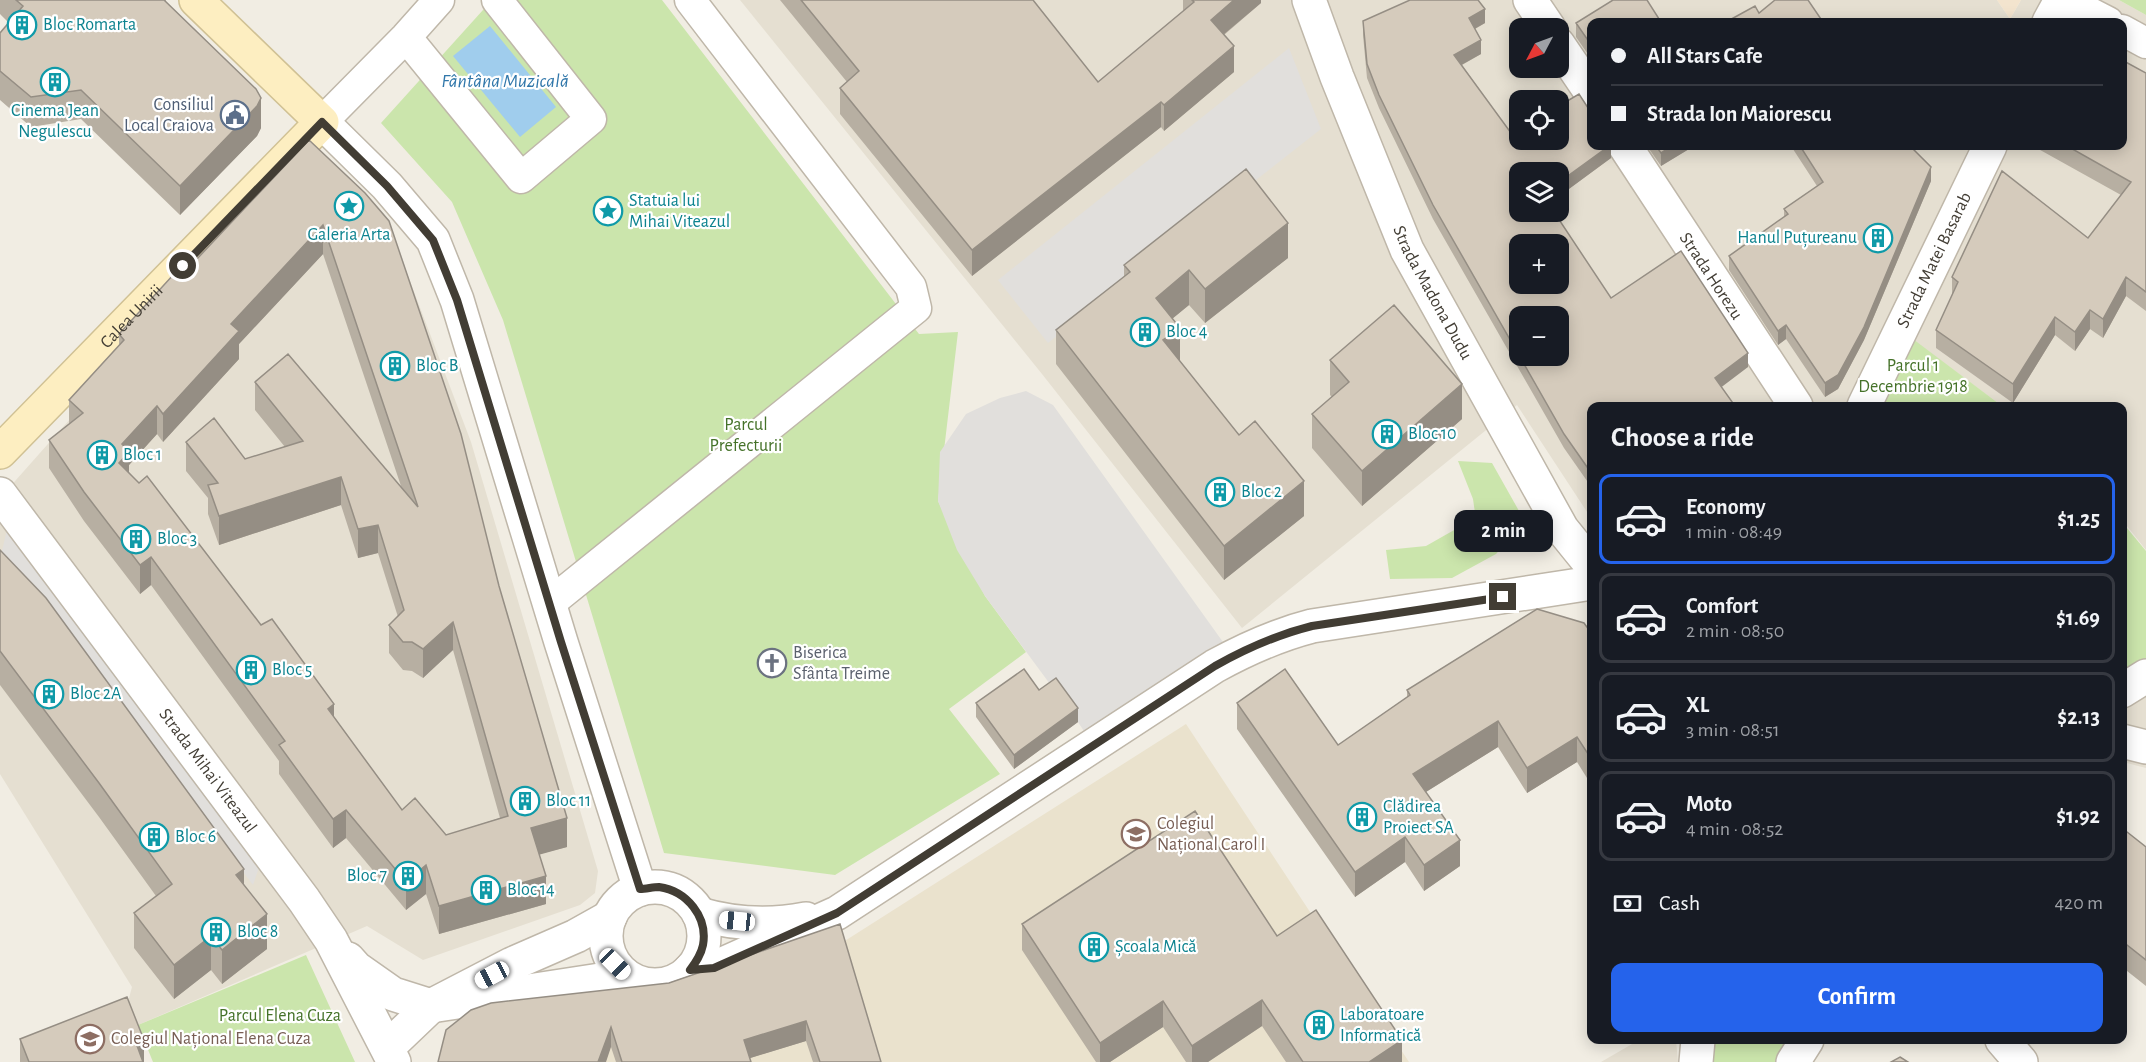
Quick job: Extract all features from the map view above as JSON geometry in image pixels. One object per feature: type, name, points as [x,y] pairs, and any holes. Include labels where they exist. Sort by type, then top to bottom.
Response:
[{"type":"main road","points":[[196,0],[322,122]]},
{"type":"main road","name":"Calea Unirii","points":[[0,452],[322,122]]},
{"type":"street","name":"Calea Unirii","points":[[322,122],[439,0]]},
{"type":"street","points":[[406,37],[521,178],[591,119],[497,0]]},
{"type":"street","points":[[550,603],[916,308],[911,287],[690,0]]},
{"type":"street","points":[[1530,0],[1542,18]]},
{"type":"street","points":[[2052,18],[2063,0],[2100,18]]},
{"type":"street","name":"Strada Madona Dudu","points":[[1315,2],[1337,77],[1407,250],[1562,529],[1587,560]]},
{"type":"street","points":[[2127,33],[2146,43]]},
{"type":"street","points":[[1569,60],[1587,87]]},
{"type":"street","points":[[322,122],[387,186],[433,240],[457,300],[640,889]]},
{"type":"street","name":"Strada Horezu","points":[[1628,150],[1793,402]]},
{"type":"street","name":"Strada Matei Basarab","points":[[1866,402],[1988,150]]},
{"type":"street","name":"Strada Mihai Viteazul","points":[[0,494],[304,900],[331,940],[391,1055]]},
{"type":"street","points":[[690,970],[714,968],[837,913],[1215,666],[1260,642],[1283,633],[1312,626],[1587,584]]},
{"type":"street","points":[[2127,688],[2146,676]]},
{"type":"street","points":[[2127,742],[2146,747]]},
{"type":"street","points":[[657,887],[674,891],[689,900],[699,914],[704,944],[699,957],[690,970],[671,982],[648,984],[626,976],[615,964],[608,950],[606,933],[610,917],[627,895],[640,889],[657,887]]},
{"type":"street","points":[[699,914],[718,920],[780,924],[837,913]]},
{"type":"street","points":[[391,1055],[431,1006],[512,964],[576,936],[610,917]]},
{"type":"street","points":[[331,940],[356,968],[379,985],[393,994],[431,1006],[626,976]]},
{"type":"street","points":[[1696,1062],[1698,1044]]},
{"type":"street","points":[[1793,1062],[1805,1044]]},
{"type":"street","points":[[2005,1044],[2021,1062]]},
{"type":"shaded area","points":[[740,0],[1997,0],[2009,18],[1587,18],[1587,150],[2127,150],[2127,18],[2011,18],[2021,0],[2119,0],[2146,15],[2146,550],[2127,526],[2127,402],[1997,402],[1901,331],[1857,402],[1587,402],[1587,512],[1517,405],[1242,628],[1042,374]]},
{"type":"shaded area","points":[[1997,0],[2021,0],[2009,18]]},
{"type":"shaded area","points":[[1289,48],[1321,129],[1048,343],[998,280]]},
{"type":"shaded area","points":[[307,152],[391,231],[471,442],[598,871],[595,893],[580,905],[423,960],[367,926],[138,1025],[128,1002],[132,987],[0,774],[0,498]]},
{"type":"shaded area","points":[[1026,391],[1053,405],[1233,656],[1093,745],[985,596],[957,550],[938,501],[940,452],[966,414],[1000,398]]},
{"type":"shaded area","points":[[9,521],[263,856],[253,885],[1,555]]},
{"type":"shaded area","points":[[2146,693],[2146,768],[2127,763],[2127,708]]},
{"type":"shaded area","name":"Colegiul Național Carol I","points":[[1186,724],[1409,1062],[443,1062],[669,1003],[840,944]]},
{"type":"shaded area","points":[[1632,1044],[1676,1044],[1678,1062],[1601,1062]]},
{"type":"green space","name":"Parcul Prefecturii","points":[[492,0],[662,0],[919,334],[958,332],[938,501],[985,596],[1026,652],[949,709],[1000,774],[835,875],[664,853],[503,320],[452,202],[381,123]]},
{"type":"green space","points":[[2119,0],[2146,0],[2146,15]]},
{"type":"green space","name":"Parcul 1 Decembrie 1918","points":[[1901,330],[1997,402],[1867,402]]},
{"type":"green space","points":[[1458,461],[1492,463],[1523,518],[1518,530],[1496,554],[1452,578],[1390,579],[1386,550],[1426,546],[1470,521],[1475,513],[1473,499]]},
{"type":"green space","points":[[2127,528],[2146,551],[2146,675],[2127,686]]},
{"type":"green space","name":"Parcul Elena Cuza","points":[[306,955],[355,1062],[153,1062],[138,1025]]},
{"type":"green space","points":[[1709,1044],[1806,1044],[1794,1062],[1709,1062]]},
{"type":"water","name":"Fântâna Muzicală","points":[[490,26],[556,107],[520,137],[453,56]]},
{"type":"building","points":[[16,0],[164,0],[256,89],[261,98],[257,106],[180,186],[81,90],[31,97],[0,71],[0,33],[23,6]]},
{"type":"building","points":[[801,0],[1033,0],[1098,82],[1194,2],[1192,0],[1234,0],[1211,20],[1234,46],[1164,105],[1161,102],[972,250],[840,88],[859,71]]},
{"type":"building","points":[[1410,0],[1478,0],[1485,9],[1469,18],[1481,40],[1454,55],[1509,130],[1509,150],[1569,150],[1569,100],[1579,94],[1587,106],[1587,150],[1603,150],[1569,175],[1569,162],[1509,162],[1509,222],[1561,222],[1569,234],[1509,234],[1509,294],[1569,294],[1569,235],[1611,298],[1681,251],[1748,353],[1715,378],[1732,402],[1587,402],[1587,467],[1564,434],[1525,366],[1569,366],[1569,306],[1509,306],[1509,338],[1433,205],[1379,95],[1367,64],[1363,21]]},
{"type":"building","points":[[1613,0],[1647,0],[1658,18],[1587,18],[1587,39],[1576,23]]},
{"type":"building","points":[[1775,0],[1808,0],[1820,18],[1733,18],[1755,6],[1759,13]]},
{"type":"building","points":[[2127,63],[2146,73],[2146,292],[2126,277],[2103,319],[2090,310],[2075,332],[2055,317],[2013,384],[1936,330],[1958,282],[1952,277],[2002,171],[2088,238],[2131,182],[2074,150],[2127,150]]},
{"type":"building","points":[[309,140],[365,193],[389,221],[461,434],[499,586],[567,818],[531,828],[546,876],[439,906],[426,865],[406,882],[346,810],[333,819],[279,745],[285,741],[151,557],[140,565],[84,492],[49,440],[83,413],[69,400],[124,340],[119,334],[174,274],[179,278]],"holes":[[[323,225],[418,507],[288,354],[255,382],[303,441],[245,459],[214,418],[186,442],[218,483],[208,485],[219,516],[341,477],[358,529],[378,525],[404,610],[389,625],[403,642],[412,642],[423,649],[453,622],[508,816],[446,835],[415,798],[402,810],[328,709],[334,704],[272,619],[261,625],[147,476],[139,483],[119,463],[129,452],[122,444],[157,406],[163,414],[239,331],[231,324]]]},
{"type":"building","points":[[1803,150],[1914,150],[1931,167],[1864,327],[1838,375],[1825,383],[1786,325],[1778,331],[1729,256],[1788,214],[1784,209],[1823,182]]},
{"type":"building","points":[[1246,169],[1288,223],[1205,289],[1189,270],[1156,298],[1180,328],[1163,340],[1239,435],[1255,421],[1304,481],[1224,546],[1056,330],[1130,272],[1124,265]]},
{"type":"building","name":"Bloc 10","points":[[1394,305],[1462,384],[1362,471],[1312,414],[1349,382],[1330,360]]},
{"type":"building","points":[[0,550],[46,598],[244,869],[236,875],[267,914],[222,950],[211,936],[174,965],[134,913],[172,884],[0,651]]},
{"type":"building","points":[[1537,609],[1584,623],[1587,627],[1587,752],[1577,737],[1527,768],[1498,721],[1413,774],[1460,840],[1424,865],[1405,837],[1355,872],[1237,703],[1285,669],[1338,745],[1410,695],[1407,690]]},
{"type":"building","points":[[1024,669],[1039,690],[1056,678],[1078,708],[1014,755],[976,703]]},
{"type":"building","points":[[1195,811],[1277,936],[1316,910],[1402,1040],[1369,1062],[1303,1062],[1262,1000],[1192,1046],[1163,1001],[1100,1043],[1022,924]]},
{"type":"building","points":[[2127,832],[2146,847],[2146,960],[2127,945]]},
{"type":"building","points":[[840,924],[881,1062],[820,1062],[806,1021],[744,1040],[751,1062],[622,1062],[611,1027],[598,1062],[438,1062],[446,1030],[471,1010],[491,1003],[669,983]]},
{"type":"building","name":"Colegiul Național Elena Cuza","points":[[127,997],[144,1040],[136,1043],[143,1062],[29,1062],[20,1039]]},
{"type":"building","points":[[1900,1057],[1908,1062],[1891,1062]]},
{"type":"place","name":"Bloc Romarta","points":[[22,25]]},
{"type":"place","name":"Cinema Jean Negulescu","points":[[55,82]]},
{"type":"place","name":"Consiliul Local Craiova","points":[[235,115]]},
{"type":"place","name":"Galeria Arta","points":[[349,206]]},
{"type":"place","name":"Statuia lui Mihai Viteazul","points":[[608,211]]},
{"type":"place","name":"Hanul Puțureanu","points":[[1878,238]]},
{"type":"place","name":"Bloc 4","points":[[1145,332]]},
{"type":"place","name":"Bloc B","points":[[395,366]]},
{"type":"place","name":"Bloc 10","points":[[1387,434]]},
{"type":"place","name":"Bloc 1","points":[[102,455]]},
{"type":"place","name":"Bloc 2","points":[[1220,492]]},
{"type":"place","name":"Bloc 3","points":[[136,539]]},
{"type":"place","name":"Biserica Sfânta Treime","points":[[772,663]]},
{"type":"place","name":"Bloc 5","points":[[251,670]]},
{"type":"place","name":"Bloc 2A","points":[[49,694]]},
{"type":"place","name":"Bloc 11","points":[[525,801]]},
{"type":"place","name":"Clădirea Proiect SA","points":[[1362,817]]},
{"type":"place","name":"Colegiul Național Carol I","points":[[1136,834]]},
{"type":"place","name":"Bloc 6","points":[[154,837]]},
{"type":"place","name":"Bloc 7","points":[[408,876]]},
{"type":"place","name":"Bloc 14","points":[[486,890]]},
{"type":"place","name":"Bloc 8","points":[[216,932]]},
{"type":"place","name":"Școala Mică","points":[[1094,947]]},
{"type":"place","name":"Laboratoare Informatică","points":[[1319,1025]]},
{"type":"place","name":"Colegiul Național Elena Cuza","points":[[90,1039]]},
{"type":"route","points":[[183,266],[322,122],[387,186],[433,240],[457,300],[561,642],[640,889],[657,887],[674,891],[689,900],[699,914],[704,944],[690,970],[714,968],[837,913],[1215,666],[1260,642],[1283,633],[1312,626],[1503,597]]}]
